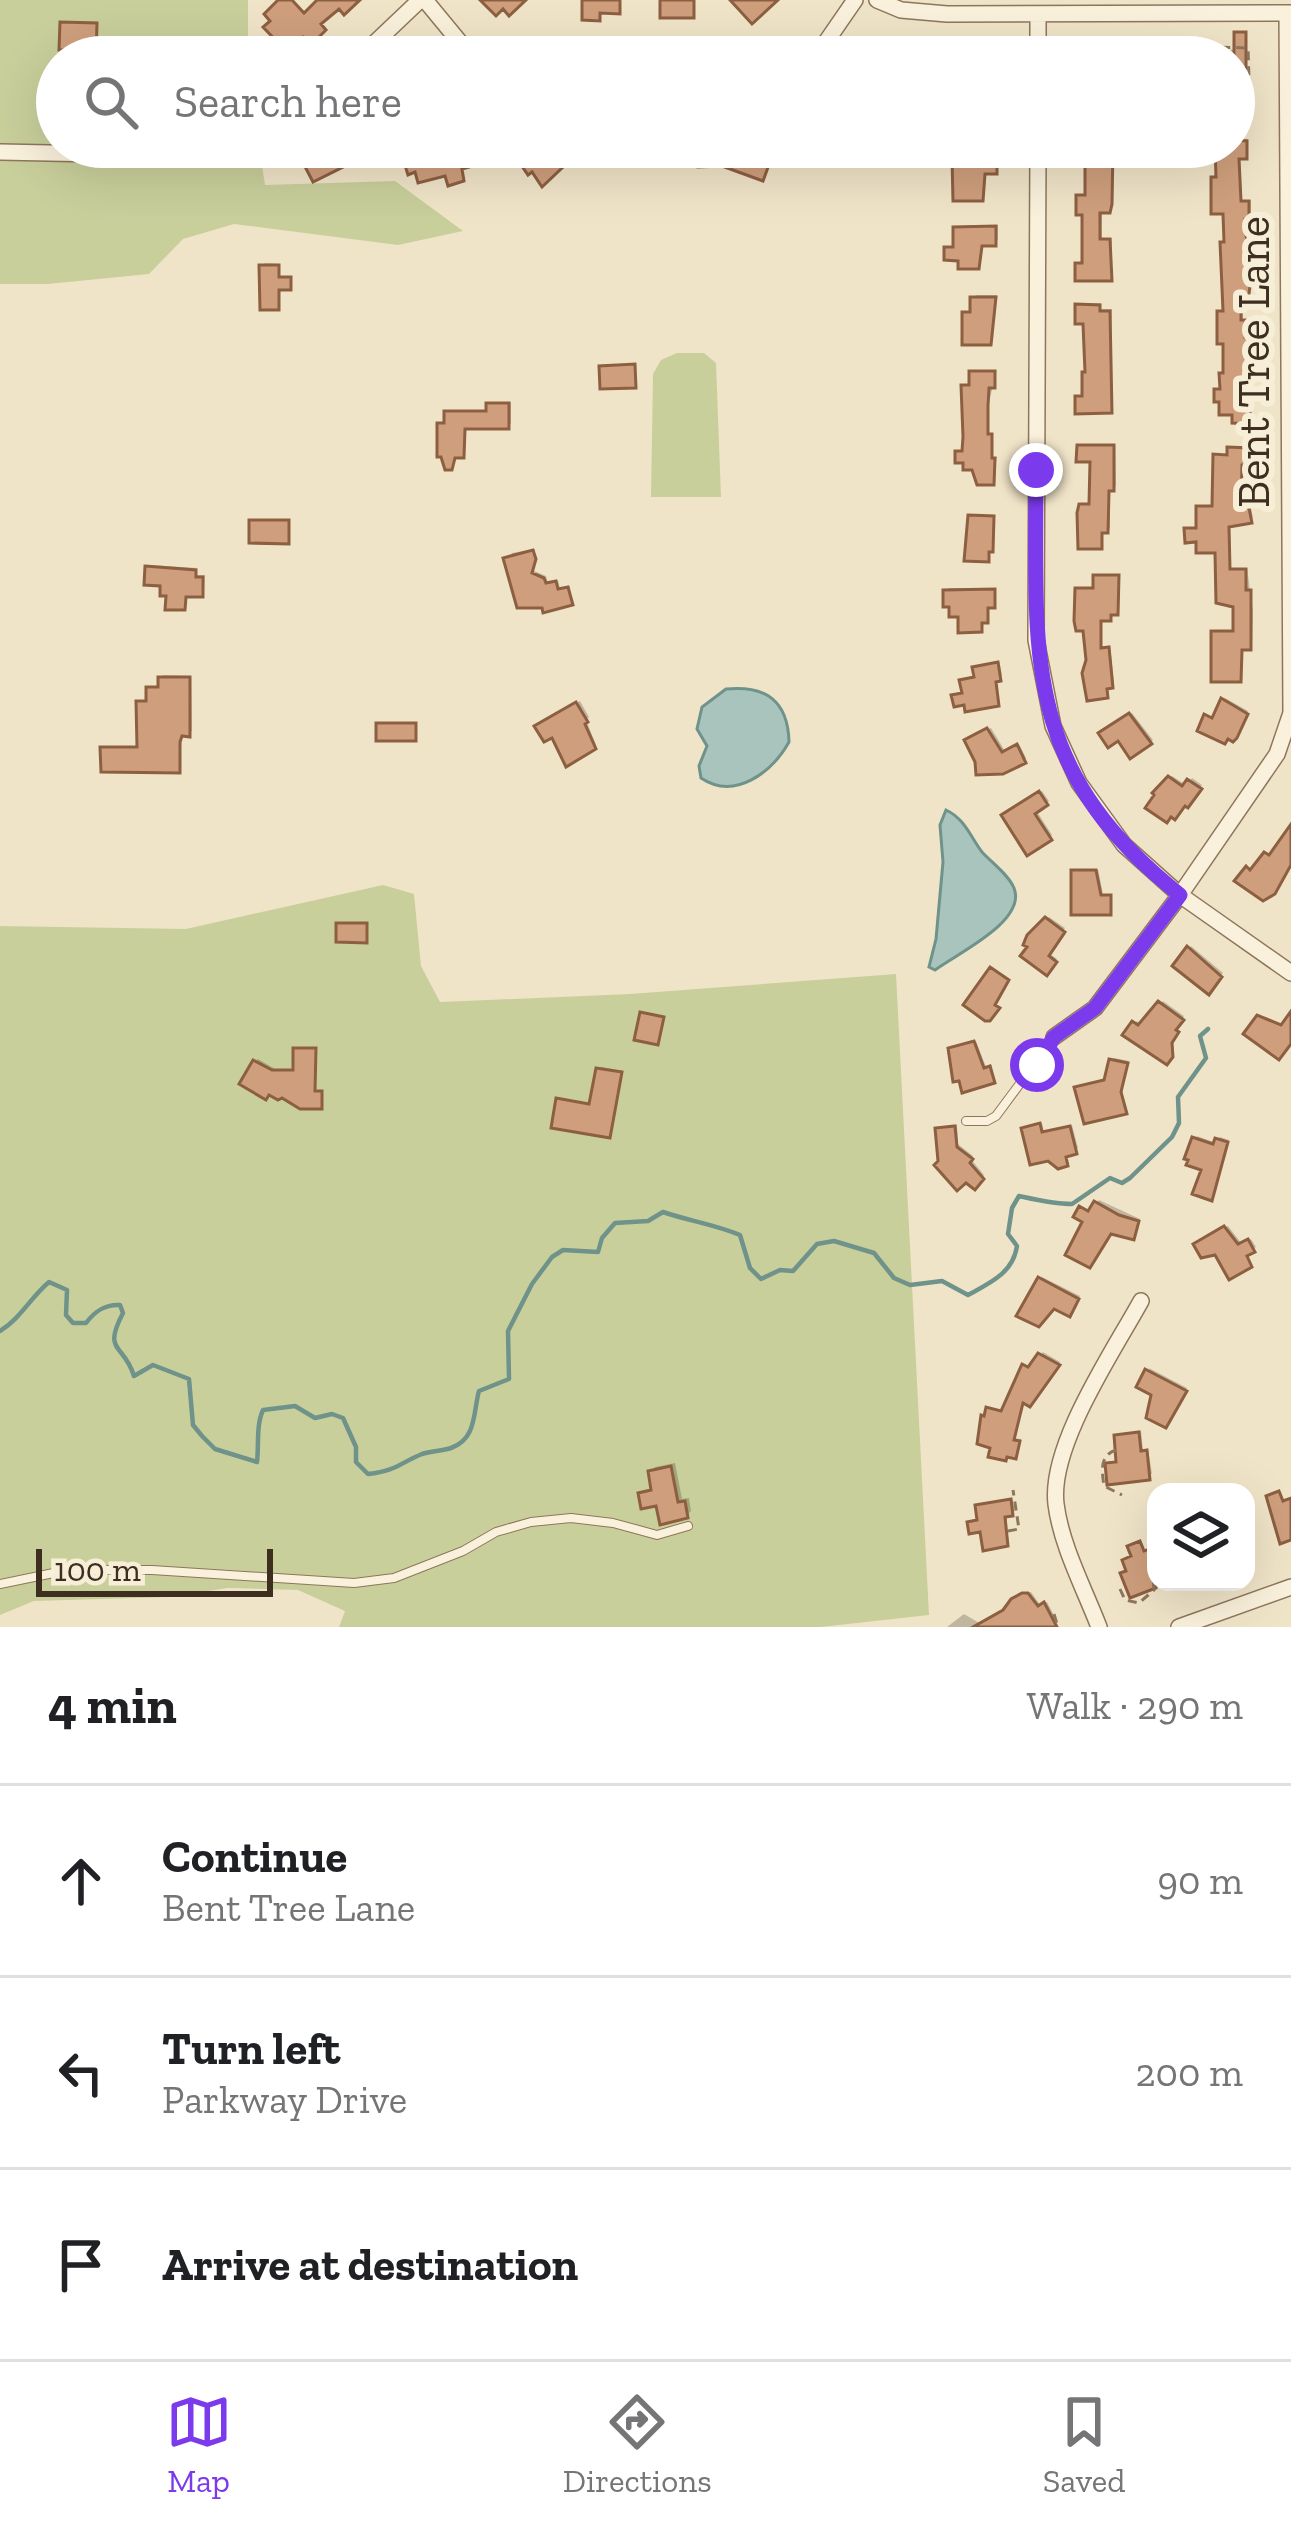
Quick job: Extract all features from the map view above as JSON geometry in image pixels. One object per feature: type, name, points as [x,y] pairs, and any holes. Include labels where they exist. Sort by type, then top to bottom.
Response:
[{"type":"street","points":[[383,36],[422,0],[454,36]]},
{"type":"street","points":[[830,36],[856,0]]},
{"type":"street","points":[[877,0],[924,14],[1289,13]]},
{"type":"street","name":"Bent Tree Lane","points":[[1054,1037],[1095,1008],[1180,895],[1277,754],[1291,712],[1289,13]]},
{"type":"street","points":[[1038,14],[1038,36]]},
{"type":"street","points":[[0,152],[36,153]]},
{"type":"street","points":[[1038,168],[1036,640],[1052,726],[1079,783],[1124,845],[1180,895],[1291,973]]},
{"type":"street","points":[[1099,1627],[1060,1522],[1055,1483],[1064,1445],[1141,1300]]},
{"type":"street","points":[[1179,1627],[1291,1587]]},
{"type":"lane","points":[[966,1121],[996,1116],[1054,1037]]},
{"type":"lane","points":[[0,1584],[68,1570],[354,1583],[394,1578],[463,1551],[496,1532],[531,1522],[572,1518],[657,1535],[688,1526]]},
{"type":"path","points":[[1116,1450],[1108,1454],[1102,1467],[1104,1486],[1122,1495]]},
{"type":"path","points":[[1008,1531],[1019,1529],[1013,1490]]},
{"type":"path","points":[[1120,1588],[1125,1600],[1139,1603],[1153,1591]]},
{"type":"path","points":[[1054,1614],[1058,1627]]},
{"type":"green space","points":[[0,0],[248,0],[248,36],[36,36],[36,168],[262,168],[265,185],[395,181],[463,231],[398,245],[234,224],[183,239],[149,274],[0,284]]},
{"type":"green space","points":[[677,353],[704,353],[716,363],[721,497],[651,497],[653,374],[661,360]]},
{"type":"green space","points":[[383,885],[414,894],[421,966],[440,1002],[630,994],[896,974],[929,1615],[821,1627],[339,1627],[345,1611],[298,1590],[228,1588],[169,1597],[34,1601],[0,1615],[0,926],[186,929]]},
{"type":"water","points":[[726,689],[753,690],[772,699],[784,716],[789,742],[763,773],[727,786],[701,778],[699,766],[707,746],[697,729],[702,707]]},
{"type":"water","points":[[946,810],[963,823],[982,852],[1008,878],[1015,900],[1001,924],[935,970],[929,967],[943,862],[940,825]]},
{"type":"building","points":[[278,0],[292,0],[304,13],[317,0],[360,0],[344,15],[339,9],[321,24],[326,30],[320,36],[272,36],[263,27],[270,21],[264,14]]},
{"type":"building","points":[[480,0],[526,0],[509,16],[503,9],[496,16]]},
{"type":"building","points":[[582,0],[620,0],[620,14],[600,13],[600,21],[582,20]]},
{"type":"building","points":[[660,0],[694,0],[694,18],[660,18]]},
{"type":"building","points":[[730,0],[778,0],[752,24]]},
{"type":"building","points":[[60,22],[97,23],[97,36],[60,36]]},
{"type":"building","points":[[306,168],[341,168],[313,182]]},
{"type":"building","points":[[406,168],[466,168],[464,181],[448,186],[445,176],[418,183],[415,172],[408,175]]},
{"type":"building","points":[[523,168],[562,168],[542,187],[532,172],[528,175]]},
{"type":"building","points":[[727,168],[768,168],[763,181]]},
{"type":"building","points":[[952,168],[997,168],[997,174],[985,174],[983,201],[953,201]]},
{"type":"building","points":[[1085,168],[1113,168],[1110,213],[1100,213],[1100,239],[1110,239],[1112,281],[1075,281],[1075,263],[1082,263],[1082,215],[1076,215],[1076,195],[1085,195]]},
{"type":"building","points":[[1216,168],[1239,168],[1241,201],[1249,201],[1249,219],[1245,219],[1250,286],[1249,294],[1241,294],[1241,320],[1245,320],[1248,337],[1245,382],[1250,389],[1250,424],[1232,423],[1232,415],[1219,415],[1219,402],[1214,402],[1214,389],[1220,389],[1219,373],[1223,373],[1217,311],[1223,311],[1223,214],[1211,214],[1211,177],[1216,177]]},
{"type":"building","points":[[996,226],[996,246],[982,246],[979,269],[958,269],[958,261],[944,260],[944,247],[953,247],[953,227]]},
{"type":"building","points":[[259,265],[279,265],[279,277],[291,277],[291,290],[279,290],[279,310],[260,310]]},
{"type":"building","points":[[970,297],[996,297],[991,345],[962,345],[962,312],[970,312]]},
{"type":"building","points":[[1075,304],[1100,305],[1100,311],[1110,311],[1112,413],[1075,414],[1075,396],[1082,396],[1085,372],[1083,324],[1075,324]]},
{"type":"building","points":[[635,364],[636,388],[600,389],[599,366]]},
{"type":"building","points":[[969,371],[995,371],[988,406],[994,485],[977,485],[972,470],[955,463],[955,451],[962,451],[961,385],[969,385]]},
{"type":"building","points":[[486,403],[509,403],[509,429],[465,429],[464,458],[455,458],[452,470],[445,470],[437,457],[437,423],[444,423],[444,411],[486,411]]},
{"type":"building","points":[[1077,445],[1114,445],[1114,491],[1109,491],[1108,533],[1102,533],[1102,549],[1078,549],[1077,513],[1079,504],[1089,504],[1090,462],[1076,462]]},
{"type":"building","points":[[1227,447],[1251,448],[1251,465],[1242,465],[1241,504],[1248,503],[1252,523],[1229,527],[1230,569],[1246,569],[1246,590],[1251,590],[1251,650],[1242,650],[1241,682],[1211,682],[1211,631],[1233,631],[1233,607],[1216,603],[1215,553],[1196,553],[1196,542],[1185,543],[1184,528],[1196,528],[1196,506],[1212,506],[1213,454],[1227,455]]},
{"type":"building","points":[[968,515],[994,516],[989,562],[964,561]]},
{"type":"building","points":[[249,520],[289,520],[289,544],[249,543]]},
{"type":"building","points":[[533,550],[532,573],[546,583],[556,581],[558,589],[568,587],[573,605],[543,613],[542,608],[517,608],[503,558]]},
{"type":"building","points":[[145,566],[196,570],[196,577],[203,577],[203,597],[186,597],[185,610],[165,610],[166,596],[160,596],[160,586],[144,585]]},
{"type":"building","points":[[1093,575],[1119,575],[1118,615],[1101,621],[1101,648],[1109,647],[1113,688],[1107,689],[1108,698],[1087,701],[1083,631],[1076,631],[1074,621],[1075,588],[1093,588]]},
{"type":"building","points":[[995,589],[995,608],[988,608],[988,623],[982,623],[982,632],[958,633],[958,617],[949,617],[949,607],[943,607],[943,590]]},
{"type":"building","points":[[998,662],[999,706],[965,712],[964,705],[954,707],[951,695],[962,693],[959,680],[974,677],[972,667]]},
{"type":"building","points":[[158,677],[190,677],[190,737],[182,736],[180,742],[180,773],[101,772],[100,747],[137,747],[136,701],[146,701],[146,687],[158,687]]},
{"type":"building","points":[[1221,698],[1248,714],[1237,738],[1225,744],[1197,731],[1204,714],[1212,718]]},
{"type":"building","points":[[576,702],[596,749],[566,767],[552,738],[544,742],[534,726]]},
{"type":"building","points":[[1129,713],[1152,744],[1130,759],[1118,741],[1108,748],[1098,733]]},
{"type":"building","points":[[376,723],[416,723],[416,741],[376,741]]},
{"type":"building","points":[[987,728],[1002,752],[1017,744],[1026,763],[1003,774],[976,775],[964,740]]},
{"type":"building","points":[[1168,776],[1182,786],[1187,779],[1202,789],[1188,808],[1167,823],[1145,808]]},
{"type":"building","points":[[1039,791],[1048,805],[1035,814],[1052,840],[1027,856],[1001,815]]},
{"type":"building","points":[[1291,824],[1291,865],[1275,894],[1263,901],[1234,881],[1264,852],[1269,855]]},
{"type":"building","points":[[1071,870],[1096,870],[1101,895],[1111,895],[1111,915],[1071,915]]},
{"type":"building","points":[[1045,917],[1065,932],[1049,956],[1057,962],[1047,976],[1020,956],[1027,947],[1023,945],[1027,935]]},
{"type":"building","points":[[336,923],[367,923],[367,943],[336,942]]},
{"type":"building","points":[[1187,946],[1222,977],[1209,995],[1172,966]]},
{"type":"building","points":[[990,967],[1009,980],[995,1005],[1000,1008],[985,1021],[963,1005]]},
{"type":"building","points":[[1158,1001],[1184,1020],[1176,1030],[1173,1057],[1167,1065],[1122,1035],[1132,1021],[1138,1025]]},
{"type":"building","points":[[1291,1011],[1291,1044],[1279,1060],[1243,1034],[1257,1015],[1281,1025]]},
{"type":"building","points":[[640,1012],[664,1017],[658,1045],[634,1040]]},
{"type":"building","points":[[974,1041],[995,1083],[962,1093],[959,1081],[953,1082],[948,1048]]},
{"type":"building","points":[[293,1048],[316,1048],[315,1091],[322,1091],[322,1109],[300,1109],[269,1095],[266,1100],[239,1084],[253,1060],[272,1070],[293,1070]]},
{"type":"building","points":[[1109,1059],[1128,1063],[1121,1092],[1127,1114],[1084,1124],[1074,1087],[1104,1080]]},
{"type":"building","points":[[596,1068],[622,1072],[610,1138],[551,1128],[556,1098],[589,1104]]},
{"type":"building","points":[[1040,1123],[1042,1132],[1070,1126],[1077,1154],[1066,1157],[1068,1166],[1058,1169],[1048,1161],[1030,1165],[1021,1128]]},
{"type":"building","points":[[955,1126],[957,1147],[973,1159],[970,1163],[984,1179],[975,1190],[966,1183],[957,1191],[934,1165],[938,1161],[935,1128]]},
{"type":"building","points":[[1192,1137],[1213,1144],[1215,1138],[1228,1142],[1212,1201],[1192,1194],[1201,1170],[1186,1165],[1184,1159]]},
{"type":"building","points":[[1094,1201],[1139,1221],[1134,1240],[1111,1234],[1090,1268],[1065,1255],[1082,1222],[1073,1217],[1079,1206],[1088,1211]]},
{"type":"building","points":[[1224,1226],[1238,1244],[1248,1239],[1255,1252],[1247,1256],[1252,1267],[1229,1280],[1215,1255],[1201,1258],[1193,1244]]},
{"type":"building","points":[[1038,1277],[1079,1299],[1070,1317],[1054,1309],[1039,1327],[1016,1316]]},
{"type":"building","points":[[1038,1353],[1060,1365],[1030,1407],[1023,1403],[1014,1440],[1020,1441],[1016,1459],[988,1457],[990,1448],[977,1444],[981,1415],[986,1407],[1001,1411],[1022,1364],[1028,1367]]},
{"type":"building","points":[[1145,1369],[1187,1391],[1166,1428],[1146,1418],[1151,1395],[1136,1387]]},
{"type":"building","points":[[1139,1432],[1141,1451],[1147,1450],[1150,1480],[1107,1485],[1105,1463],[1116,1462],[1114,1435]]},
{"type":"building","points":[[671,1466],[678,1502],[685,1501],[688,1518],[660,1525],[656,1506],[641,1509],[638,1493],[651,1490],[648,1471]]},
{"type":"building","points":[[1279,1491],[1283,1501],[1291,1498],[1291,1540],[1280,1544],[1266,1496]]},
{"type":"building","points":[[1011,1499],[1013,1516],[1005,1517],[1008,1546],[983,1551],[980,1532],[969,1534],[967,1522],[977,1520],[975,1505]]},
{"type":"building","points":[[1140,1541],[1147,1550],[1148,1591],[1130,1598],[1120,1573],[1126,1571],[1122,1560],[1131,1556],[1127,1546]]},
{"type":"building","points":[[1028,1593],[1038,1606],[1044,1602],[1057,1627],[973,1627],[1003,1610]]},
{"type":"waterway","points":[[0,1331],[49,1282],[67,1290],[66,1315],[73,1323],[86,1323],[101,1309],[120,1305],[123,1313],[115,1342],[134,1376],[153,1365],[189,1379],[193,1425],[215,1449],[257,1462],[263,1410],[295,1406],[315,1418],[332,1414],[343,1418],[356,1447],[356,1462],[368,1474],[385,1471],[422,1454],[451,1448],[466,1438],[479,1391],[509,1379],[508,1331],[532,1284],[563,1250],[598,1252],[602,1238],[615,1223],[648,1221],[663,1212],[730,1231],[740,1235],[750,1268],[761,1279],[780,1270],[793,1271],[817,1244],[834,1241],[874,1253],[894,1278],[910,1285],[942,1281],[968,1295],[1011,1263],[1017,1246],[1008,1234],[1019,1196],[1072,1204],[1110,1178],[1122,1183],[1130,1178],[1172,1137],[1179,1123],[1178,1097],[1206,1058],[1200,1036],[1208,1029]]},
{"type":"route","points":[[1036,470],[1036,640],[1052,726],[1099,814],[1147,868],[1180,895],[1095,1008],[1054,1037],[1037,1065]]}]
